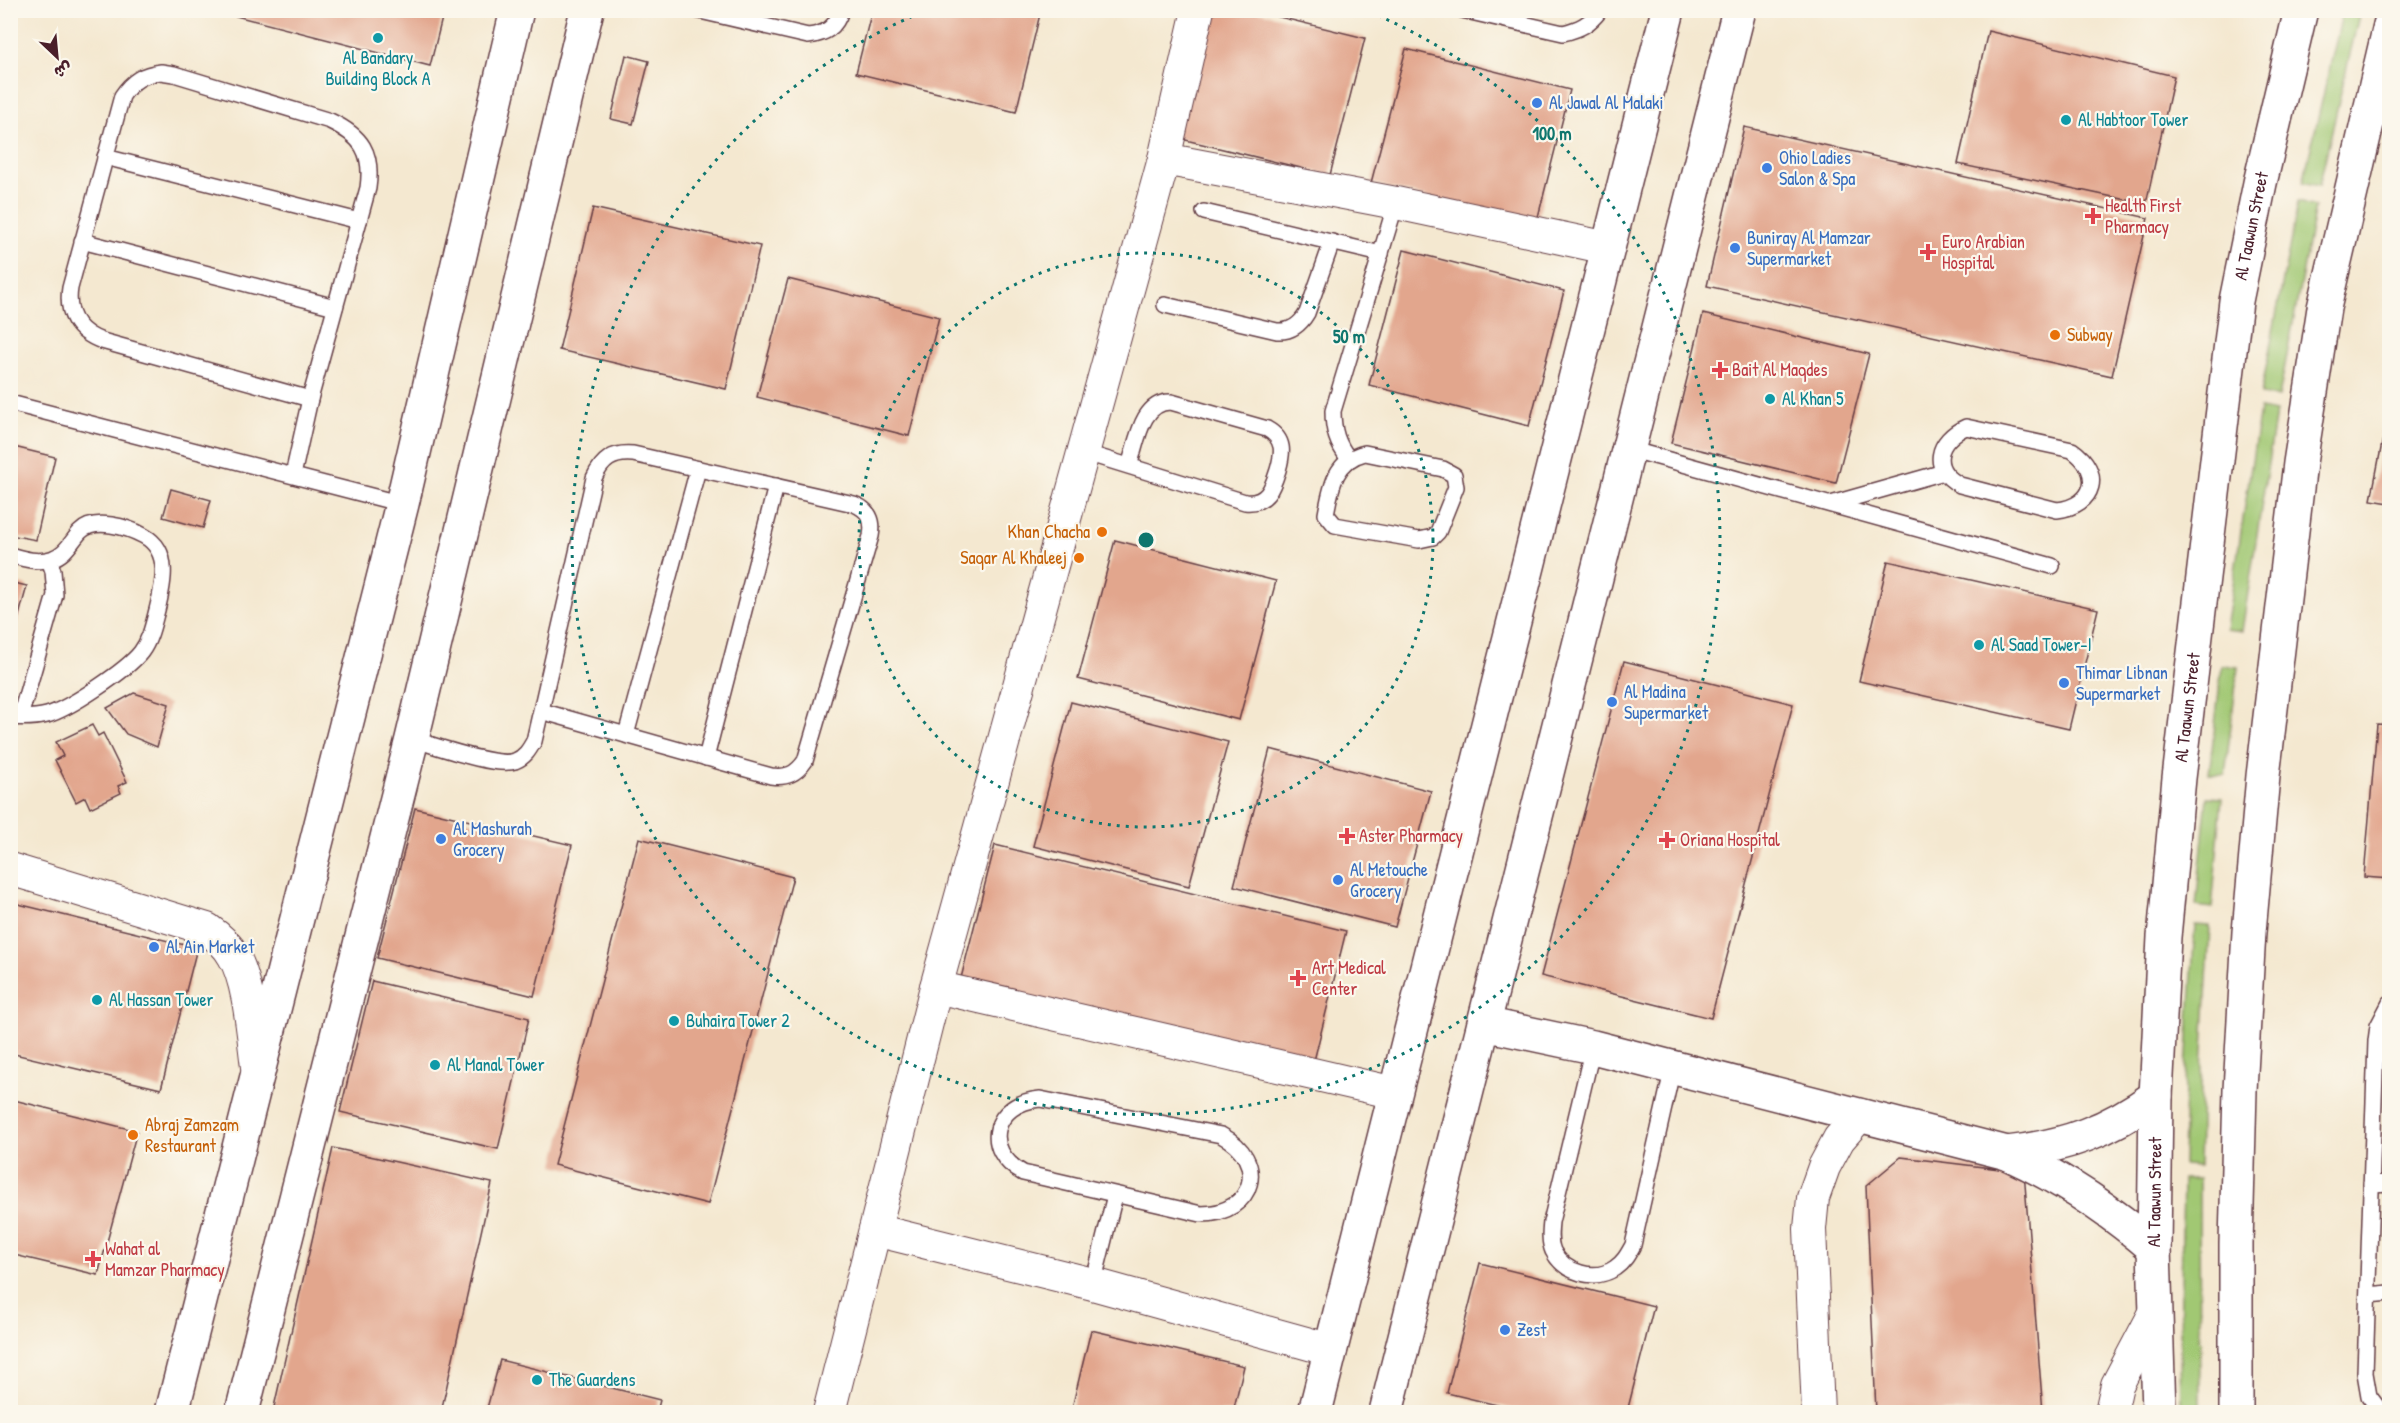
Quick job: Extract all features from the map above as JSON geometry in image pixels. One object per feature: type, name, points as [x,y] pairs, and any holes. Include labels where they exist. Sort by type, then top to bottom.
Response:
[{"type":"street","points":[[172,1413],[402,504],[517,10]]},
{"type":"street","points":[[242,1413],[412,739],[587,10]]},
{"type":"street","points":[[830,1413],[936,987],[1164,159],[1198,10]]},
{"type":"street","points":[[1315,1413],[1668,10]]},
{"type":"street","points":[[1386,1413],[1739,10]]},
{"type":"street","name":"Al Taawun Street","points":[[2159,1413],[2154,1248],[2156,1096],[2164,937],[2179,778],[2236,301],[2260,183],[2301,10]]},
{"type":"street","points":[[2236,1413],[2236,1244],[2240,1090],[2249,932],[2263,776],[2300,463],[2324,308],[2390,25]]},
{"type":"street","points":[[1164,159],[1396,203],[1608,248]]},
{"type":"street","points":[[10,869],[207,929],[222,940],[241,971],[258,1074]]},
{"type":"street","points":[[936,987],[1395,1093]]},
{"type":"street","points":[[1484,1023],[1593,1047],[2007,1153],[2070,1184],[2109,1211],[2154,1248]]},
{"type":"street","points":[[2007,1153],[2060,1144],[2101,1130],[2130,1115],[2156,1096]]},
{"type":"street","points":[[1818,1413],[1810,1229],[1814,1198],[1824,1167],[1839,1139],[1860,1115]]},
{"type":"street","points":[[875,1230],[1093,1284],[1330,1350]]},
{"type":"street","points":[[2111,1413],[2117,1385],[2156,1311]]},
{"type":"lane","points":[[696,10],[808,36],[819,35],[830,30],[838,21],[841,10]]},
{"type":"lane","points":[[1462,10],[1563,33],[1580,30],[1594,20],[1600,10]]},
{"type":"lane","points":[[293,475],[310,399],[359,221],[370,171],[367,155],[359,140],[346,129],[330,121],[174,74],[149,73],[138,78],[128,86],[122,96],[82,241],[68,299],[75,321],[91,337],[310,399]]},
{"type":"lane","points":[[105,156],[359,221]]},
{"type":"lane","points":[[1349,459],[1335,436],[1333,411],[1396,203]]},
{"type":"lane","points":[[1204,212],[1381,254]]},
{"type":"lane","points":[[82,241],[335,307]]},
{"type":"lane","points":[[1165,305],[1276,332],[1286,332],[1302,321],[1307,313],[1332,242]]},
{"type":"lane","points":[[1083,452],[1129,466],[1252,502],[1260,501],[1271,491],[1283,451],[1278,438],[1267,429],[1172,402],[1163,402],[1155,405],[1145,418],[1129,466]]},
{"type":"lane","points":[[10,403],[402,504]]},
{"type":"lane","points":[[1966,427],[2072,450],[2083,457],[2090,468],[2092,480],[2089,493],[2081,503],[2070,509],[2057,510],[1960,485],[1944,472],[1940,458],[1943,444],[1953,433],[1966,427]]},
{"type":"lane","points":[[1629,449],[2052,566]]},
{"type":"lane","points":[[412,739],[495,762],[514,761],[523,757],[534,741],[541,711],[598,470],[603,462],[622,453],[776,486],[862,507],[872,521],[871,536],[805,761],[791,776],[781,777],[706,758],[541,711]]},
{"type":"lane","points":[[1365,453],[1443,469],[1454,475],[1456,487],[1438,532],[1432,537],[1419,540],[1335,525],[1326,514],[1338,470],[1349,459],[1365,453]]},
{"type":"lane","points":[[626,735],[698,469]]},
{"type":"lane","points":[[1829,504],[1944,472]]},
{"type":"lane","points":[[706,758],[776,486]]},
{"type":"lane","points":[[10,555],[31,560],[49,560],[66,552],[82,530],[96,524],[141,534],[156,547],[162,560],[164,573],[163,586],[147,643],[132,662],[68,707],[45,716],[15,717],[55,595],[53,571],[49,560]]},
{"type":"lane","points":[[2381,1413],[2374,1406],[2365,1384],[2371,1184],[2382,1082],[2378,1026],[2390,1004]]},
{"type":"lane","points":[[1593,1047],[1550,1237],[1554,1251],[1562,1263],[1574,1271],[1588,1275],[1602,1274],[1615,1268],[1626,1258],[1633,1245],[1673,1067]]},
{"type":"lane","points":[[1040,1099],[1221,1135],[1235,1142],[1245,1154],[1250,1168],[1250,1184],[1243,1198],[1232,1209],[1217,1214],[1201,1214],[1115,1195],[1023,1173],[1011,1166],[1002,1155],[998,1143],[998,1128],[1004,1116],[1014,1106],[1026,1100],[1040,1099]]},
{"type":"lane","points":[[2371,1184],[2390,1183]]},
{"type":"lane","points":[[1093,1284],[1115,1195]]},
{"type":"lane","points":[[2368,1295],[2390,1293]]},
{"type":"green space","points":[[2343,11],[2360,11],[2319,186],[2303,182]]},
{"type":"green space","points":[[2298,202],[2315,207],[2279,397],[2261,394]]},
{"type":"green space","points":[[2260,409],[2276,412],[2242,631],[2226,629]]},
{"type":"green space","points":[[2222,666],[2238,667],[2225,775],[2209,774]]},
{"type":"green space","points":[[2207,797],[2222,798],[2212,908],[2196,906]]},
{"type":"green space","points":[[2195,925],[2210,926],[2199,1166],[2183,1165],[2185,1085]]},
{"type":"green space","points":[[2183,1179],[2199,1179],[2200,1412],[2181,1412]]},
{"type":"building","name":"Al Bandary Building Block A","points":[[213,10],[444,10],[430,66]]},
{"type":"building","points":[[872,10],[1041,10],[1016,112],[856,73]]},
{"type":"building","points":[[1200,10],[1251,10],[1365,38],[1330,175],[1169,136]]},
{"type":"building","name":"Al Habtoor Tower","points":[[1988,31],[2174,76],[2146,204],[1958,164]]},
{"type":"building","points":[[1406,49],[1570,90],[1536,225],[1371,183]]},
{"type":"building","points":[[626,55],[649,61],[633,124],[611,119]]},
{"type":"building","name":"Euro Arabian Hospital","points":[[1744,127],[2148,218],[2112,376],[1707,286]]},
{"type":"building","points":[[593,208],[760,246],[726,389],[559,350]]},
{"type":"building","points":[[1404,250],[1564,291],[1529,426],[1369,385]]},
{"type":"building","points":[[788,279],[939,317],[909,436],[757,397]]},
{"type":"building","name":"Al Khan 5","points":[[1703,314],[1869,354],[1836,483],[1671,443]]},
{"type":"building","points":[[2388,412],[2390,412],[2390,503],[2371,500]]},
{"type":"building","points":[[10,446],[55,457],[36,540],[10,535]]},
{"type":"building","points":[[171,489],[211,500],[203,528],[163,517]]},
{"type":"building","points":[[1115,540],[1276,581],[1239,720],[1078,679]]},
{"type":"building","name":"Al Saad Tower-I","points":[[1888,561],[2098,609],[2069,729],[1859,681]]},
{"type":"building","points":[[10,582],[27,586],[11,645],[10,645]]},
{"type":"building","name":"Oriana Hospital","points":[[1624,661],[1793,704],[1711,1018],[1541,976]]},
{"type":"building","points":[[134,693],[169,704],[157,747],[126,734],[107,708]]},
{"type":"building","points":[[1071,702],[1228,742],[1189,886],[1033,846]]},
{"type":"building","points":[[2377,724],[2390,725],[2390,879],[2364,877]]},
{"type":"building","points":[[92,725],[98,736],[103,733],[127,782],[118,786],[121,793],[90,808],[85,797],[76,802],[55,760],[63,756],[56,742]]},
{"type":"building","points":[[1270,749],[1431,791],[1395,927],[1234,886]]},
{"type":"building","points":[[415,808],[572,845],[534,996],[377,958]]},
{"type":"building","name":"Buhaira Tower 2","points":[[639,838],[793,877],[708,1204],[554,1165]]},
{"type":"building","points":[[995,845],[1346,931],[1312,1069],[960,982]]},
{"type":"building","name":"Al Hassan Tower","points":[[10,902],[197,948],[161,1089],[10,1053]]},
{"type":"building","name":"Al Manal Tower","points":[[372,981],[529,1018],[498,1149],[340,1112]]},
{"type":"building","points":[[10,1099],[137,1131],[98,1275],[10,1254]]},
{"type":"building","points":[[333,1148],[492,1183],[441,1412],[300,1412],[274,1407]]},
{"type":"building","points":[[1901,1157],[2024,1172],[2043,1412],[1876,1412],[1866,1186]]},
{"type":"building","points":[[1480,1263],[1654,1306],[1627,1412],[1526,1412],[1447,1393]]},
{"type":"building","points":[[1091,1330],[1244,1366],[1233,1412],[1071,1412]]},
{"type":"building","name":"The Guardens","points":[[500,1360],[660,1400],[657,1412],[486,1412]]},
{"type":"place","name":"Al Bandary Building Block A","points":[[378,38]]},
{"type":"place","name":"Al Jawal Al Malaki","points":[[1537,103]]},
{"type":"place","name":"Al Habtoor Tower","points":[[2066,120]]},
{"type":"place","name":"Ohio Ladies Salon & Spa","points":[[1767,168]]},
{"type":"place","name":"Health First Pharmacy","points":[[2093,216]]},
{"type":"place","name":"Buniray Al Mamzar Supermarket","points":[[1735,248]]},
{"type":"place","name":"Euro Arabian Hospital","points":[[1928,252]]},
{"type":"place","name":"Subway","points":[[2055,335]]},
{"type":"place","name":"Bait Al Maqdes","points":[[1720,370]]},
{"type":"place","name":"Al Khan 5","points":[[1770,399]]},
{"type":"place","name":"Khan Chacha","points":[[1102,532]]},
{"type":"place","name":"Saqar Al Khaleej","points":[[1079,558]]},
{"type":"place","name":"Al Saad Tower-I","points":[[1979,645]]},
{"type":"place","name":"Thimar Libnan Supermarket","points":[[2064,683]]},
{"type":"place","name":"Al Madina Supermarket","points":[[1612,702]]},
{"type":"place","name":"Aster Pharmacy","points":[[1347,836]]},
{"type":"place","name":"Al Mashurah Grocery","points":[[441,839]]},
{"type":"place","name":"Oriana Hospital","points":[[1667,840]]},
{"type":"place","name":"Al Metouche Grocery","points":[[1338,880]]},
{"type":"place","name":"Al Ain Market","points":[[154,947]]},
{"type":"place","name":"Art Medical Center","points":[[1298,978]]},
{"type":"place","name":"Al Hassan Tower","points":[[97,1000]]},
{"type":"place","name":"Buhaira Tower 2","points":[[674,1021]]},
{"type":"place","name":"Al Manal Tower","points":[[435,1065]]},
{"type":"place","name":"Abraj Zamzam Restaurant","points":[[133,1135]]},
{"type":"place","name":"Wahat al Mamzar Pharmacy","points":[[93,1259]]},
{"type":"place","name":"Zest","points":[[1505,1330]]},
{"type":"place","name":"The Guardens","points":[[537,1380]]}]
